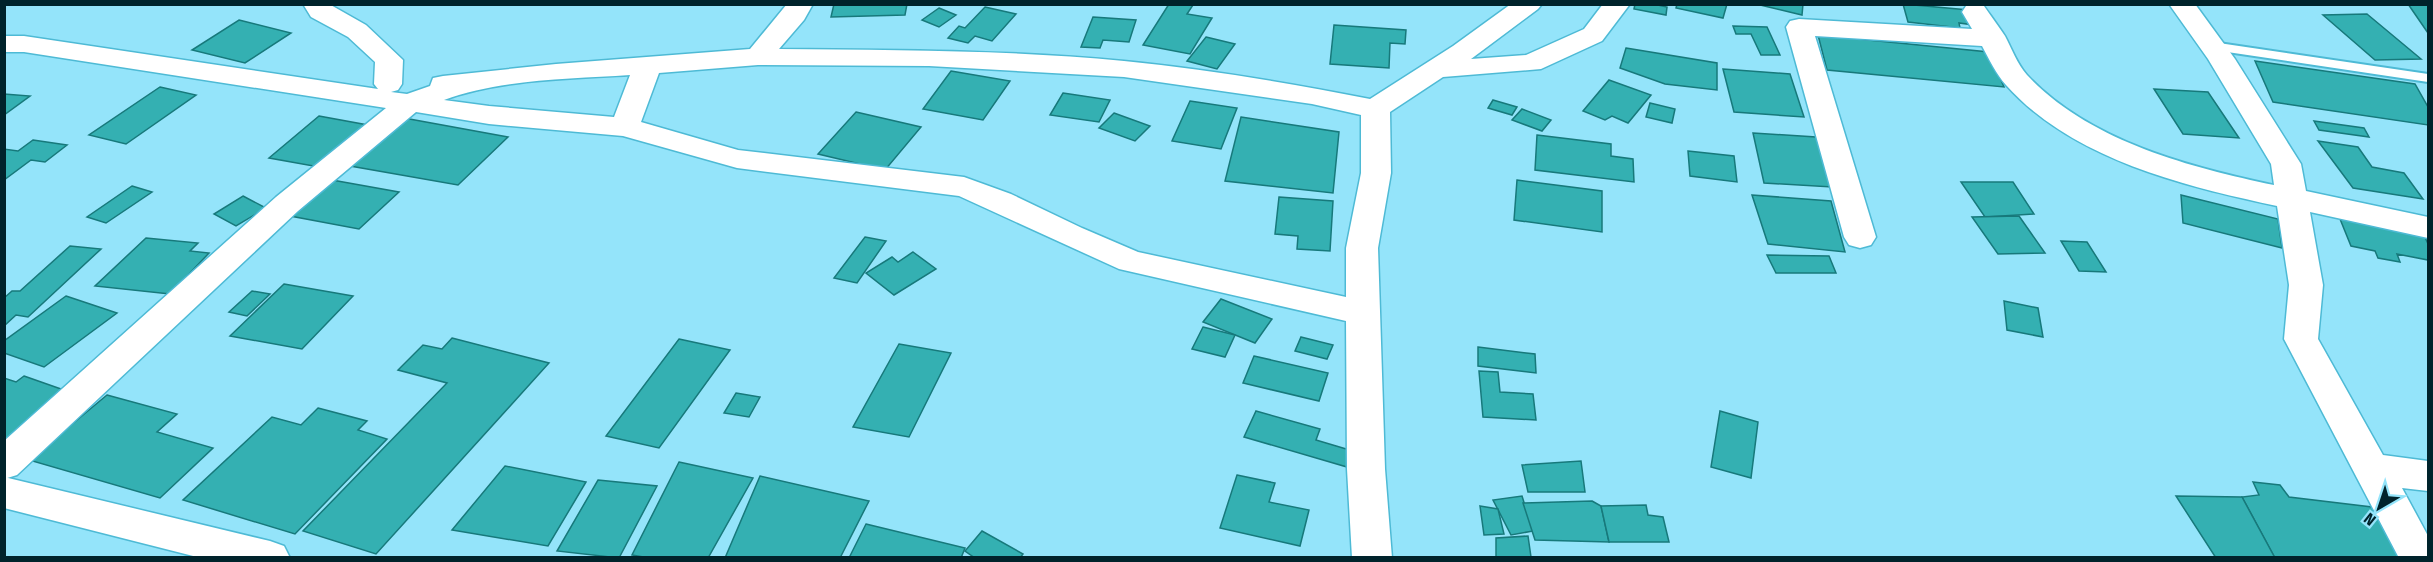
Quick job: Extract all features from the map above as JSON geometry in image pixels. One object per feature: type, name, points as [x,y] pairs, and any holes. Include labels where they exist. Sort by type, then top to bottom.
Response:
[{"type":"street","points":[[316,4],[320,11],[357,31],[389,60],[399,93]]},
{"type":"street","points":[[759,57],[795,14],[800,4]]},
{"type":"street","points":[[4,44],[24,44],[346,92],[399,93],[556,72],[759,57],[929,58],[1124,69],[1312,96],[1375,109],[1529,4]]},
{"type":"street","points":[[1434,70],[1531,63],[1593,35],[1617,4]]},
{"type":"street","points":[[2182,4],[2212,46],[2286,164],[2306,285],[2301,339],[2420,558]]},
{"type":"street","points":[[1975,12],[2015,79],[2047,108],[2097,140],[2151,162],[2216,182],[2428,227]]},
{"type":"street","points":[[1860,237],[1799,27],[1893,31],[1993,39]]},
{"type":"street","points":[[625,127],[647,67]]},
{"type":"street","points":[[399,93],[489,115],[625,127],[736,159],[964,187],[1000,201],[1071,236],[1130,261],[1362,313]]},
{"type":"street","points":[[4,464],[287,204],[399,93]]},
{"type":"street","points":[[1372,558],[1366,469],[1362,248],[1376,173],[1375,109]]},
{"type":"street","points":[[2372,469],[2428,476]]},
{"type":"street","points":[[4,492],[270,558]]},
{"type":"lane","points":[[2212,46],[2428,78]]},
{"type":"building","points":[[834,4],[907,4],[905,15],[831,17]]},
{"type":"building","points":[[1169,4],[1193,5],[1187,14],[1212,18],[1190,54],[1143,45]]},
{"type":"building","points":[[1635,4],[1667,7],[1666,15],[1634,9]]},
{"type":"building","points":[[1677,4],[1727,4],[1723,18],[1676,8]]},
{"type":"building","points":[[1756,4],[1803,4],[1802,15]]},
{"type":"building","points":[[1903,4],[1969,10],[1974,25],[1959,23],[1960,28],[1908,22]]},
{"type":"building","points":[[2408,4],[2428,4],[2428,33]]},
{"type":"building","points":[[985,7],[1016,14],[992,41],[975,36],[968,43],[948,38],[959,26],[965,28]]},
{"type":"building","points":[[939,8],[956,15],[939,27],[922,20]]},
{"type":"building","points":[[2367,14],[2421,59],[2375,60],[2323,15]]},
{"type":"building","points":[[1093,17],[1136,20],[1129,42],[1103,40],[1100,48],[1081,47]]},
{"type":"building","points":[[239,20],[291,33],[245,63],[192,50]]},
{"type":"building","points":[[1334,25],[1406,30],[1405,44],[1390,43],[1389,68],[1330,64]]},
{"type":"building","points":[[1733,26],[1767,27],[1780,55],[1761,55],[1751,34],[1736,34]]},
{"type":"building","points":[[1818,35],[1989,52],[2004,87],[1827,70]]},
{"type":"building","points":[[1206,37],[1235,44],[1217,69],[1187,61]]},
{"type":"building","points":[[1626,48],[1717,63],[1717,90],[1665,84],[1620,68]]},
{"type":"building","points":[[2255,61],[2415,84],[2428,107],[2428,125],[2273,102]]},
{"type":"building","points":[[1723,69],[1790,74],[1804,117],[1734,112]]},
{"type":"building","points":[[951,71],[1010,81],[983,120],[923,109]]},
{"type":"building","points":[[1609,80],[1651,95],[1628,123],[1612,116],[1605,120],[1583,111]]},
{"type":"building","points":[[160,87],[196,95],[126,144],[89,135]]},
{"type":"building","points":[[2154,89],[2208,92],[2239,138],[2183,134]]},
{"type":"building","points":[[1063,93],[1110,100],[1099,122],[1050,115]]},
{"type":"building","points":[[4,94],[30,96],[4,115]]},
{"type":"building","points":[[1493,100],[1517,107],[1512,115],[1488,108]]},
{"type":"building","points":[[1190,101],[1237,108],[1221,149],[1172,141]]},
{"type":"building","points":[[1650,103],[1675,109],[1672,123],[1646,117]]},
{"type":"building","points":[[1522,109],[1551,120],[1542,131],[1512,120]]},
{"type":"building","points":[[856,112],[921,127],[885,170],[818,154]]},
{"type":"building","points":[[1114,113],[1150,126],[1135,141],[1099,128]]},
{"type":"building","points":[[319,116],[368,125],[319,167],[269,158]]},
{"type":"building","points":[[1241,117],[1339,132],[1333,193],[1225,181]]},
{"type":"building","points":[[404,118],[508,137],[458,185],[350,166]]},
{"type":"building","points":[[2314,121],[2364,128],[2369,137],[2319,130]]},
{"type":"building","points":[[1753,133],[1816,137],[1832,187],[1764,183]]},
{"type":"building","points":[[1537,135],[1611,144],[1611,156],[1633,159],[1634,182],[1535,170]]},
{"type":"building","points":[[33,140],[67,145],[45,162],[31,160],[4,180],[4,149],[18,151]]},
{"type":"building","points":[[2318,141],[2358,147],[2372,167],[2404,173],[2423,199],[2353,188]]},
{"type":"building","points":[[1688,151],[1734,156],[1737,182],[1690,176]]},
{"type":"building","points":[[332,180],[399,192],[359,229],[290,216]]},
{"type":"building","points":[[1517,180],[1602,191],[1602,232],[1514,220]]},
{"type":"building","points":[[1961,182],[2013,182],[2034,214],[1985,217]]},
{"type":"building","points":[[132,186],[152,192],[106,223],[87,217]]},
{"type":"building","points":[[1752,195],[1831,201],[1845,252],[1768,244]]},
{"type":"building","points":[[2181,195],[2278,219],[2282,248],[2183,223]]},
{"type":"building","points":[[243,196],[266,208],[236,226],[214,214]]},
{"type":"building","points":[[1279,197],[1333,201],[1330,251],[1297,249],[1298,236],[1275,234]]},
{"type":"building","points":[[2338,214],[2422,230],[2428,244],[2428,260],[2397,254],[2400,262],[2378,258],[2375,251],[2351,246]]},
{"type":"building","points":[[2019,216],[2045,253],[1998,254],[1972,217]]},
{"type":"building","points":[[865,237],[886,241],[857,283],[834,278]]},
{"type":"building","points":[[146,238],[198,243],[190,251],[209,253],[170,294],[95,286]]},
{"type":"building","points":[[2061,241],[2087,242],[2106,272],[2079,271]]},
{"type":"building","points":[[70,246],[101,249],[28,317],[16,315],[4,326],[4,298],[12,291],[20,291]]},
{"type":"building","points":[[913,252],[936,269],[894,295],[866,273],[892,257],[898,262]]},
{"type":"building","points":[[1767,255],[1829,256],[1836,273],[1776,273]]},
{"type":"building","points":[[284,284],[353,296],[302,349],[230,336]]},
{"type":"building","points":[[252,291],[270,294],[247,316],[229,312]]},
{"type":"building","points":[[66,296],[117,313],[44,367],[4,353],[4,341]]},
{"type":"building","points":[[1221,299],[1272,319],[1255,343],[1203,322]]},
{"type":"building","points":[[2004,301],[2038,308],[2043,337],[2007,330]]},
{"type":"building","points":[[1203,327],[1235,335],[1225,357],[1192,349]]},
{"type":"building","points":[[1301,337],[1333,345],[1327,359],[1295,351]]},
{"type":"building","points":[[452,338],[549,363],[376,554],[303,531],[447,383],[398,370],[423,345],[442,349]]},
{"type":"building","points":[[679,339],[730,350],[659,448],[606,436]]},
{"type":"building","points":[[899,344],[951,353],[909,437],[853,427]]},
{"type":"building","points":[[1478,347],[1535,354],[1536,373],[1478,366]]},
{"type":"building","points":[[1254,356],[1328,373],[1319,401],[1243,383]]},
{"type":"building","points":[[1479,371],[1498,372],[1500,392],[1533,394],[1536,420],[1483,417]]},
{"type":"building","points":[[24,376],[81,396],[4,452],[4,378],[16,382]]},
{"type":"building","points":[[736,393],[760,397],[749,417],[724,413]]},
{"type":"building","points":[[107,395],[177,414],[157,432],[213,448],[160,498],[29,460]]},
{"type":"building","points":[[318,408],[367,421],[358,430],[387,439],[295,534],[183,500],[272,417],[301,425]]},
{"type":"building","points":[[1256,411],[1320,429],[1316,440],[1353,451],[1347,467],[1244,437]]},
{"type":"building","points":[[1720,411],[1758,422],[1751,478],[1711,467]]},
{"type":"building","points":[[1581,461],[1585,492],[1528,492],[1522,465]]},
{"type":"building","points":[[679,462],[753,478],[708,558],[649,558],[632,555]]},
{"type":"building","points":[[505,466],[586,482],[548,546],[452,530]]},
{"type":"building","points":[[1237,475],[1275,483],[1269,502],[1309,510],[1300,546],[1220,528]]},
{"type":"building","points":[[760,476],[869,501],[840,558],[725,558]]},
{"type":"building","points":[[598,480],[657,486],[619,558],[557,551]]},
{"type":"building","points":[[2253,482],[2280,485],[2289,497],[2372,507],[2402,558],[2275,558],[2242,497],[2259,495]]},
{"type":"building","points":[[1522,496],[1533,531],[1511,535],[1493,500]]},
{"type":"building","points":[[2176,496],[2242,497],[2275,558],[2216,558]]},
{"type":"building","points":[[1592,501],[1601,506],[1609,542],[1535,540],[1523,503]]},
{"type":"building","points":[[1646,505],[1648,515],[1663,517],[1669,542],[1609,542],[1601,506]]},
{"type":"building","points":[[1480,506],[1498,509],[1504,534],[1484,535]]},
{"type":"building","points":[[866,524],[965,548],[961,558],[849,558]]},
{"type":"building","points":[[982,531],[1023,554],[1020,558],[975,558],[965,551]]},
{"type":"building","points":[[1528,536],[1531,557],[1496,557],[1496,538]]}]
